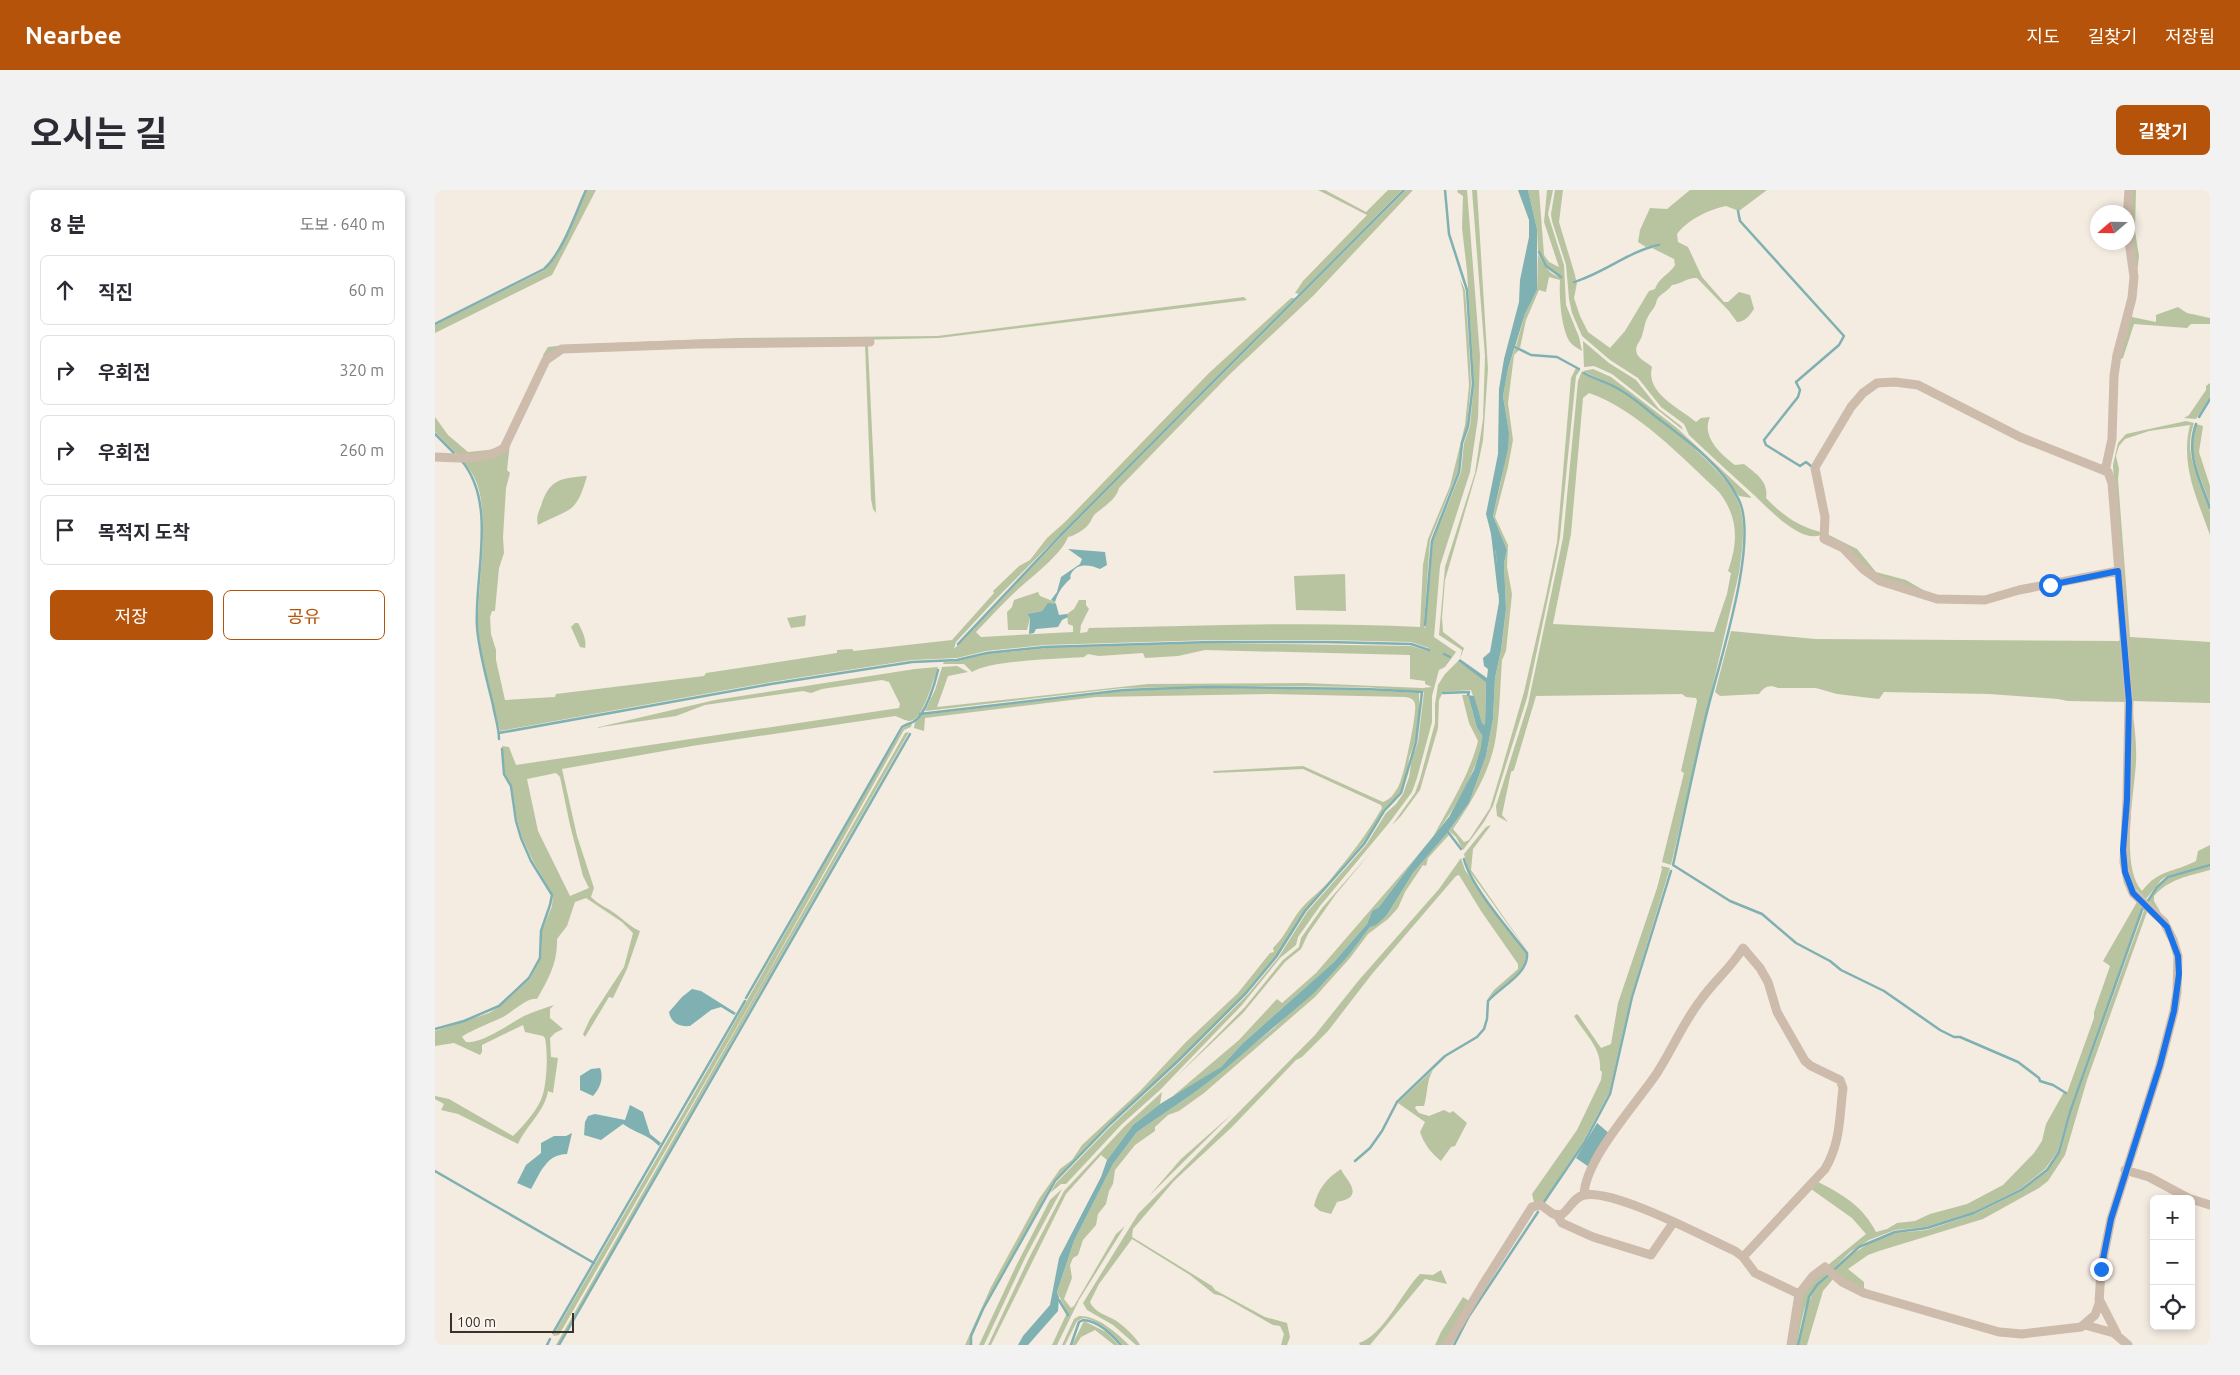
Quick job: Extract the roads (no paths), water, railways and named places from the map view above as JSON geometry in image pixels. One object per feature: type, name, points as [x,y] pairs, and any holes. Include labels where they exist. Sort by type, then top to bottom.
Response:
[{"type":"street","points":[[2128,205],[2129,190]]},
{"type":"street","points":[[2105,471],[2112,440],[2113,393],[2117,355],[2128,315],[2134,277],[2130,250]]},
{"type":"street","points":[[435,457],[477,457],[495,454],[504,448],[546,360],[562,349],[697,344],[870,342]]},
{"type":"street","points":[[2085,1325],[2095,1315],[2099,1298],[2104,1245],[2125,1170],[2160,1065],[2177,992],[2178,956],[2173,940],[2164,922],[2131,888],[2123,862],[2127,800],[2129,702],[2111,477],[2105,471],[2020,437],[1918,385],[1885,382],[1869,388],[1857,399],[1815,468],[1825,517],[1825,539],[1843,548],[1863,569],[1880,581],[1937,599],[1977,601],[2118,571]]},
{"type":"street","points":[[1584,1195],[1589,1172],[1620,1121],[1658,1071],[1668,1051],[1698,1003],[1736,960],[1743,948],[1760,968],[1768,982],[1777,1012],[1805,1061],[1811,1066],[1840,1080],[1843,1088],[1838,1141],[1825,1169],[1743,1257]]},
{"type":"street","points":[[2125,1170],[2149,1177],[2183,1195]]},
{"type":"street","points":[[1557,1215],[1564,1213],[1578,1197],[1584,1195],[1606,1197],[1633,1204],[1743,1257],[1755,1273],[1799,1294]]},
{"type":"street","points":[[2195,1200],[2210,1206]]},
{"type":"street","points":[[1447,1345],[1481,1286],[1532,1207],[1541,1205],[1557,1215],[1562,1223],[1585,1233],[1651,1255],[1673,1223]]},
{"type":"street","points":[[1791,1345],[1799,1294],[1825,1267],[1830,1273],[1852,1288],[1876,1298],[1999,1332],[2022,1334],[2085,1325],[2107,1330],[2128,1345]]},
{"type":"street","points":[[2099,1298],[2109,1322],[2120,1338]]},
{"type":"water","points":[[1518,190],[1528,190],[1537,229],[1537,290],[1525,314],[1508,369],[1503,396],[1509,432],[1508,448],[1493,516],[1507,550],[1504,563],[1506,609],[1501,650],[1495,678],[1493,719],[1486,756],[1469,803],[1448,832],[1413,873],[1387,915],[1376,925],[1370,927],[1349,955],[1314,993],[1225,1069],[1137,1132],[1113,1164],[1074,1241],[1057,1292],[1059,1297],[1058,1311],[1028,1345],[1018,1345],[1023,1336],[1050,1305],[1059,1258],[1101,1177],[1107,1160],[1133,1125],[1160,1104],[1221,1067],[1242,1044],[1334,962],[1367,924],[1372,911],[1379,907],[1449,817],[1474,770],[1484,738],[1477,728],[1468,695],[1474,696],[1482,723],[1485,725],[1486,682],[1458,661],[1460,659],[1487,678],[1488,669],[1484,666],[1483,658],[1490,652],[1499,602],[1496,553],[1486,514],[1498,454],[1499,389],[1504,359],[1519,302],[1520,280],[1529,237],[1529,220]]},
{"type":"water","points":[[1068,549],[1105,552],[1107,565],[1100,569],[1093,566],[1080,566],[1074,570],[1055,602],[1051,600],[1057,592],[1061,577],[1080,564],[1082,559]]},
{"type":"water","points":[[1048,603],[1056,604],[1059,615],[1067,614],[1068,617],[1062,620],[1058,627],[1036,629],[1034,633],[1029,634],[1030,618],[1027,614],[1042,611]]},
{"type":"water","points":[[692,989],[701,991],[736,1013],[734,1015],[721,1007],[711,1010],[690,1026],[676,1024],[669,1012]]},
{"type":"water","points":[[600,1068],[602,1075],[601,1083],[593,1096],[580,1090],[580,1076],[591,1069]]},
{"type":"water","points":[[630,1105],[643,1112],[650,1134],[661,1143],[659,1146],[650,1138],[623,1124],[601,1140],[584,1135],[585,1122],[588,1116],[595,1114],[625,1120]]},
{"type":"water","points":[[1597,1123],[1610,1134],[1589,1167],[1576,1158]]},
{"type":"water","points":[[572,1133],[567,1154],[554,1157],[549,1161],[531,1189],[517,1183],[526,1165],[541,1153],[541,1143],[554,1136],[566,1136]]},
{"type":"waterway","points":[[435,324],[544,269],[551,262],[563,243],[586,190]]},
{"type":"waterway","points":[[958,644],[1060,536],[1404,190]]},
{"type":"waterway","points":[[1425,625],[1432,541],[1459,472],[1462,443],[1468,426],[1473,384],[1467,290],[1449,234],[1445,190]]},
{"type":"waterway","points":[[1738,211],[1740,221],[1844,336],[1839,345],[1796,382],[1800,390],[1798,397],[1764,440],[1766,445],[1800,466],[1806,462],[1811,466]]},
{"type":"waterway","points":[[1574,282],[1637,252],[1659,245]]},
{"type":"waterway","points":[[1539,252],[1546,266],[1561,277]]},
{"type":"waterway","points":[[1515,347],[1531,355],[1557,357],[1579,369]]},
{"type":"waterway","points":[[1584,373],[1613,386],[1631,397],[1701,453],[1731,486],[1738,498],[1744,517],[1741,573],[1735,605],[1706,716],[1673,865],[1730,901],[1762,914],[1796,943],[1830,961],[1841,970],[1884,991],[1940,1030],[2018,1062],[2039,1078],[2040,1081],[2053,1085],[2066,1093]]},
{"type":"waterway","points":[[2199,417],[2210,399]]},
{"type":"waterway","points":[[2196,424],[2193,435],[2193,457],[2198,477],[2210,508]]},
{"type":"waterway","points":[[435,434],[454,453]]},
{"type":"waterway","points":[[461,460],[472,477],[479,497],[482,518],[477,627],[481,657],[497,722],[499,739]]},
{"type":"waterway","points":[[1492,531],[1499,592]]},
{"type":"waterway","points":[[499,733],[771,684],[912,662],[957,660],[987,653],[1045,647],[1212,642],[1327,642],[1411,644],[1429,650]]},
{"type":"waterway","points":[[1444,654],[1450,657]]},
{"type":"waterway","points":[[746,998],[902,727],[913,722],[922,713],[935,683],[938,670]]},
{"type":"waterway","points":[[920,714],[1124,690],[1206,687],[1366,689],[1422,692],[1416,742],[1401,793],[1384,811],[1364,844],[1305,911],[1276,957],[1246,993],[1179,1060],[1110,1124],[1055,1181],[983,1309],[971,1336],[971,1345]]},
{"type":"waterway","points":[[1443,693],[1469,692],[1468,695]]},
{"type":"waterway","points":[[559,1345],[910,734]]},
{"type":"waterway","points":[[1482,748],[1484,734]]},
{"type":"waterway","points":[[435,1029],[464,1021],[499,1006],[529,978],[540,958],[541,931],[552,895],[531,861],[521,838],[516,821],[511,786],[504,774],[502,749]]},
{"type":"waterway","points":[[1448,832],[1461,849]]},
{"type":"waterway","points":[[1355,1161],[1370,1148],[1382,1131],[1397,1102],[1445,1056],[1477,1037],[1484,1029],[1487,1019],[1488,1001],[1519,974],[1526,961],[1527,953],[1482,894],[1474,882],[1464,859]]},
{"type":"waterway","points":[[1798,1345],[1809,1297],[1817,1285],[1859,1247],[1895,1232],[1927,1228],[1974,1213],[2021,1190],[2047,1170],[2059,1152],[2070,1112],[2142,910],[2157,887],[2168,877],[2210,865]]},
{"type":"waterway","points":[[1544,1202],[1584,1143],[1610,1094],[1632,997],[1671,871]]},
{"type":"waterway","points":[[553,1333],[745,1001]]},
{"type":"waterway","points":[[435,1171],[594,1263]]},
{"type":"waterway","points":[[1454,1345],[1469,1316],[1538,1212]]},
{"type":"waterway","points":[[1059,1300],[1068,1315]]},
{"type":"waterway","points":[[1071,1345],[1079,1322],[1083,1320],[1099,1325],[1121,1345]]},
{"type":"waterway","points":[[547,1345],[550,1339]]}]
